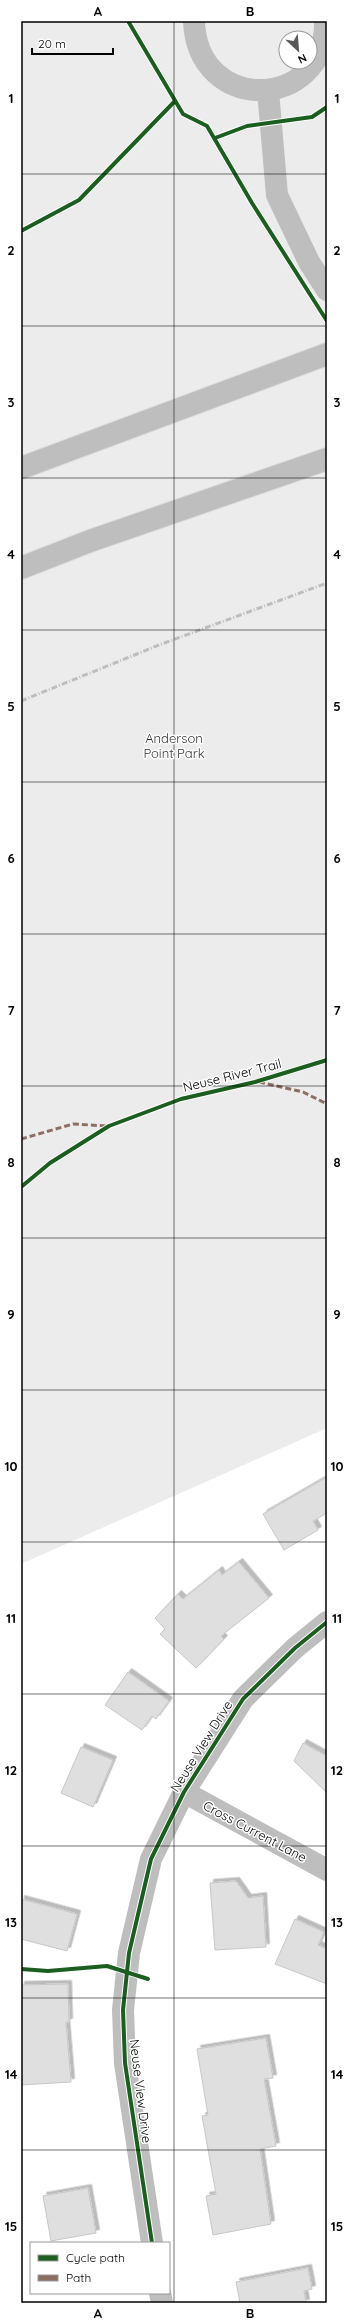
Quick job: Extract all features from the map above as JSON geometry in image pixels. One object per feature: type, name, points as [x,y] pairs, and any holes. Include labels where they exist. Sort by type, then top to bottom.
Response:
[{"type":"main road","points":[[194,21],[196,41],[204,60],[216,75],[232,85],[250,91],[268,91],[289,85],[306,73],[318,56],[325,35],[325,21]]},
{"type":"main road","points":[[268,91],[277,195],[309,262],[327,290]]},
{"type":"main road","points":[[21,468],[327,354]]},
{"type":"main road","points":[[21,568],[90,541],[327,459]]},
{"type":"main road","name":"Neuse View Drive","points":[[152,2242],[125,2063],[123,2010],[129,1953],[151,1860],[184,1792],[243,1698],[295,1648],[327,1622]]},
{"type":"main road","name":"Cross Current Lane","points":[[184,1792],[327,1870]]},
{"type":"green space","name":"Anderson Point Park","points":[[21,21],[327,21],[327,1428],[21,1564]]},
{"type":"building","points":[[327,1477],[327,1513],[313,1521],[318,1530],[284,1550],[263,1514]]},
{"type":"building","points":[[239,1562],[269,1598],[221,1636],[224,1639],[196,1668],[160,1634],[165,1629],[155,1618],[178,1594],[183,1599],[219,1570],[222,1575]]},
{"type":"building","points":[[128,1672],[169,1701],[156,1719],[152,1716],[142,1730],[105,1705]]},
{"type":"building","points":[[303,1743],[327,1756],[327,1793],[294,1761]]},
{"type":"building","points":[[81,1747],[113,1760],[93,1807],[61,1793]]},
{"type":"building","points":[[236,1881],[248,1898],[263,1896],[266,1947],[215,1950],[210,1883]]},
{"type":"building","points":[[21,1899],[77,1914],[67,1951],[21,1939]]},
{"type":"building","points":[[295,1919],[324,1932],[318,1945],[327,1949],[327,1984],[275,1964]]},
{"type":"building","points":[[68,1984],[69,2022],[66,2022],[71,2082],[21,2085],[21,1985]]},
{"type":"building","points":[[266,2038],[273,2078],[264,2079],[276,2146],[260,2149],[271,2224],[213,2235],[206,2196],[216,2194],[202,2116],[208,2115],[197,2049]]},
{"type":"building","points":[[88,2188],[96,2233],[51,2241],[43,2196]]},
{"type":"building","points":[[308,2268],[312,2289],[304,2291],[306,2303],[240,2303],[236,2282]]},
{"type":"railway","points":[[21,701],[159,645],[327,583]]},
{"type":"marked path","points":[[259,1082],[303,1092],[327,1104]]},
{"type":"marked path","points":[[21,1139],[73,1124],[107,1126]]},
{"type":"cycle path","points":[[128,21],[183,114],[207,126],[252,203],[327,321]]},
{"type":"cycle path","points":[[21,231],[79,200],[175,101]]},
{"type":"cycle path","points":[[215,138],[247,126],[312,117],[327,107]]},
{"type":"cycle path","name":"Neuse River Trail","points":[[21,1187],[50,1163],[109,1126],[181,1099],[255,1082],[327,1060]]},
{"type":"cycle path","points":[[152,2242],[125,2063],[123,2010],[129,1953],[151,1859],[184,1792],[243,1699],[295,1648],[327,1622]]},
{"type":"cycle path","points":[[21,1969],[48,1971],[107,1966],[148,1979]]}]
